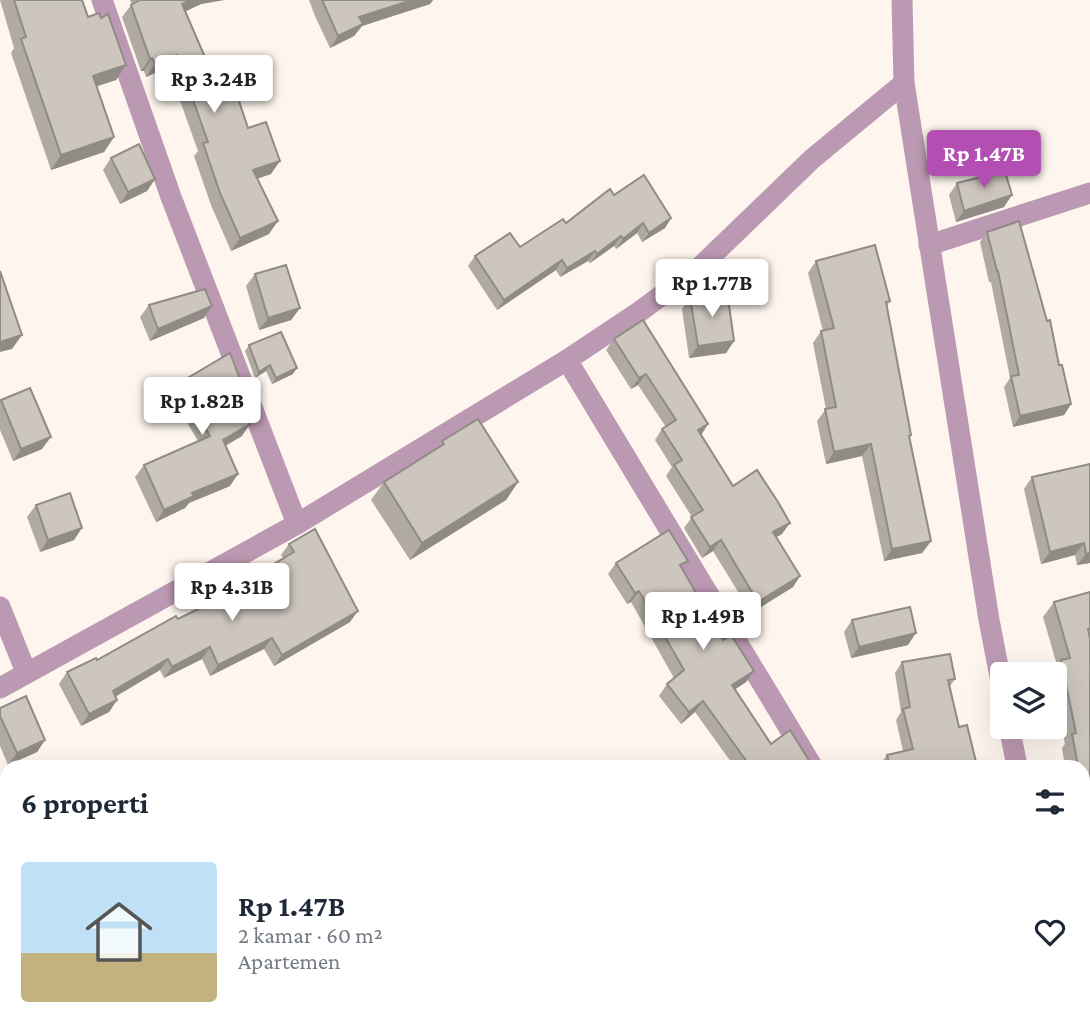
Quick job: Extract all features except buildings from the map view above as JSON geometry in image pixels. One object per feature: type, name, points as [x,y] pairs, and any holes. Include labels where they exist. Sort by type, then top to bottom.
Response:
[{"type":"street","points":[[102,0],[171,197],[297,524]]},
{"type":"street","points":[[902,0],[904,83],[997,662]]},
{"type":"street","points":[[0,688],[297,524],[567,360],[639,312],[700,267],[829,144],[904,83]]},
{"type":"street","points":[[929,245],[1090,193]]},
{"type":"street","points":[[567,360],[808,760]]},
{"type":"street","points":[[0,607],[26,673]]},
{"type":"street","points":[[1012,739],[1016,760]]}]
